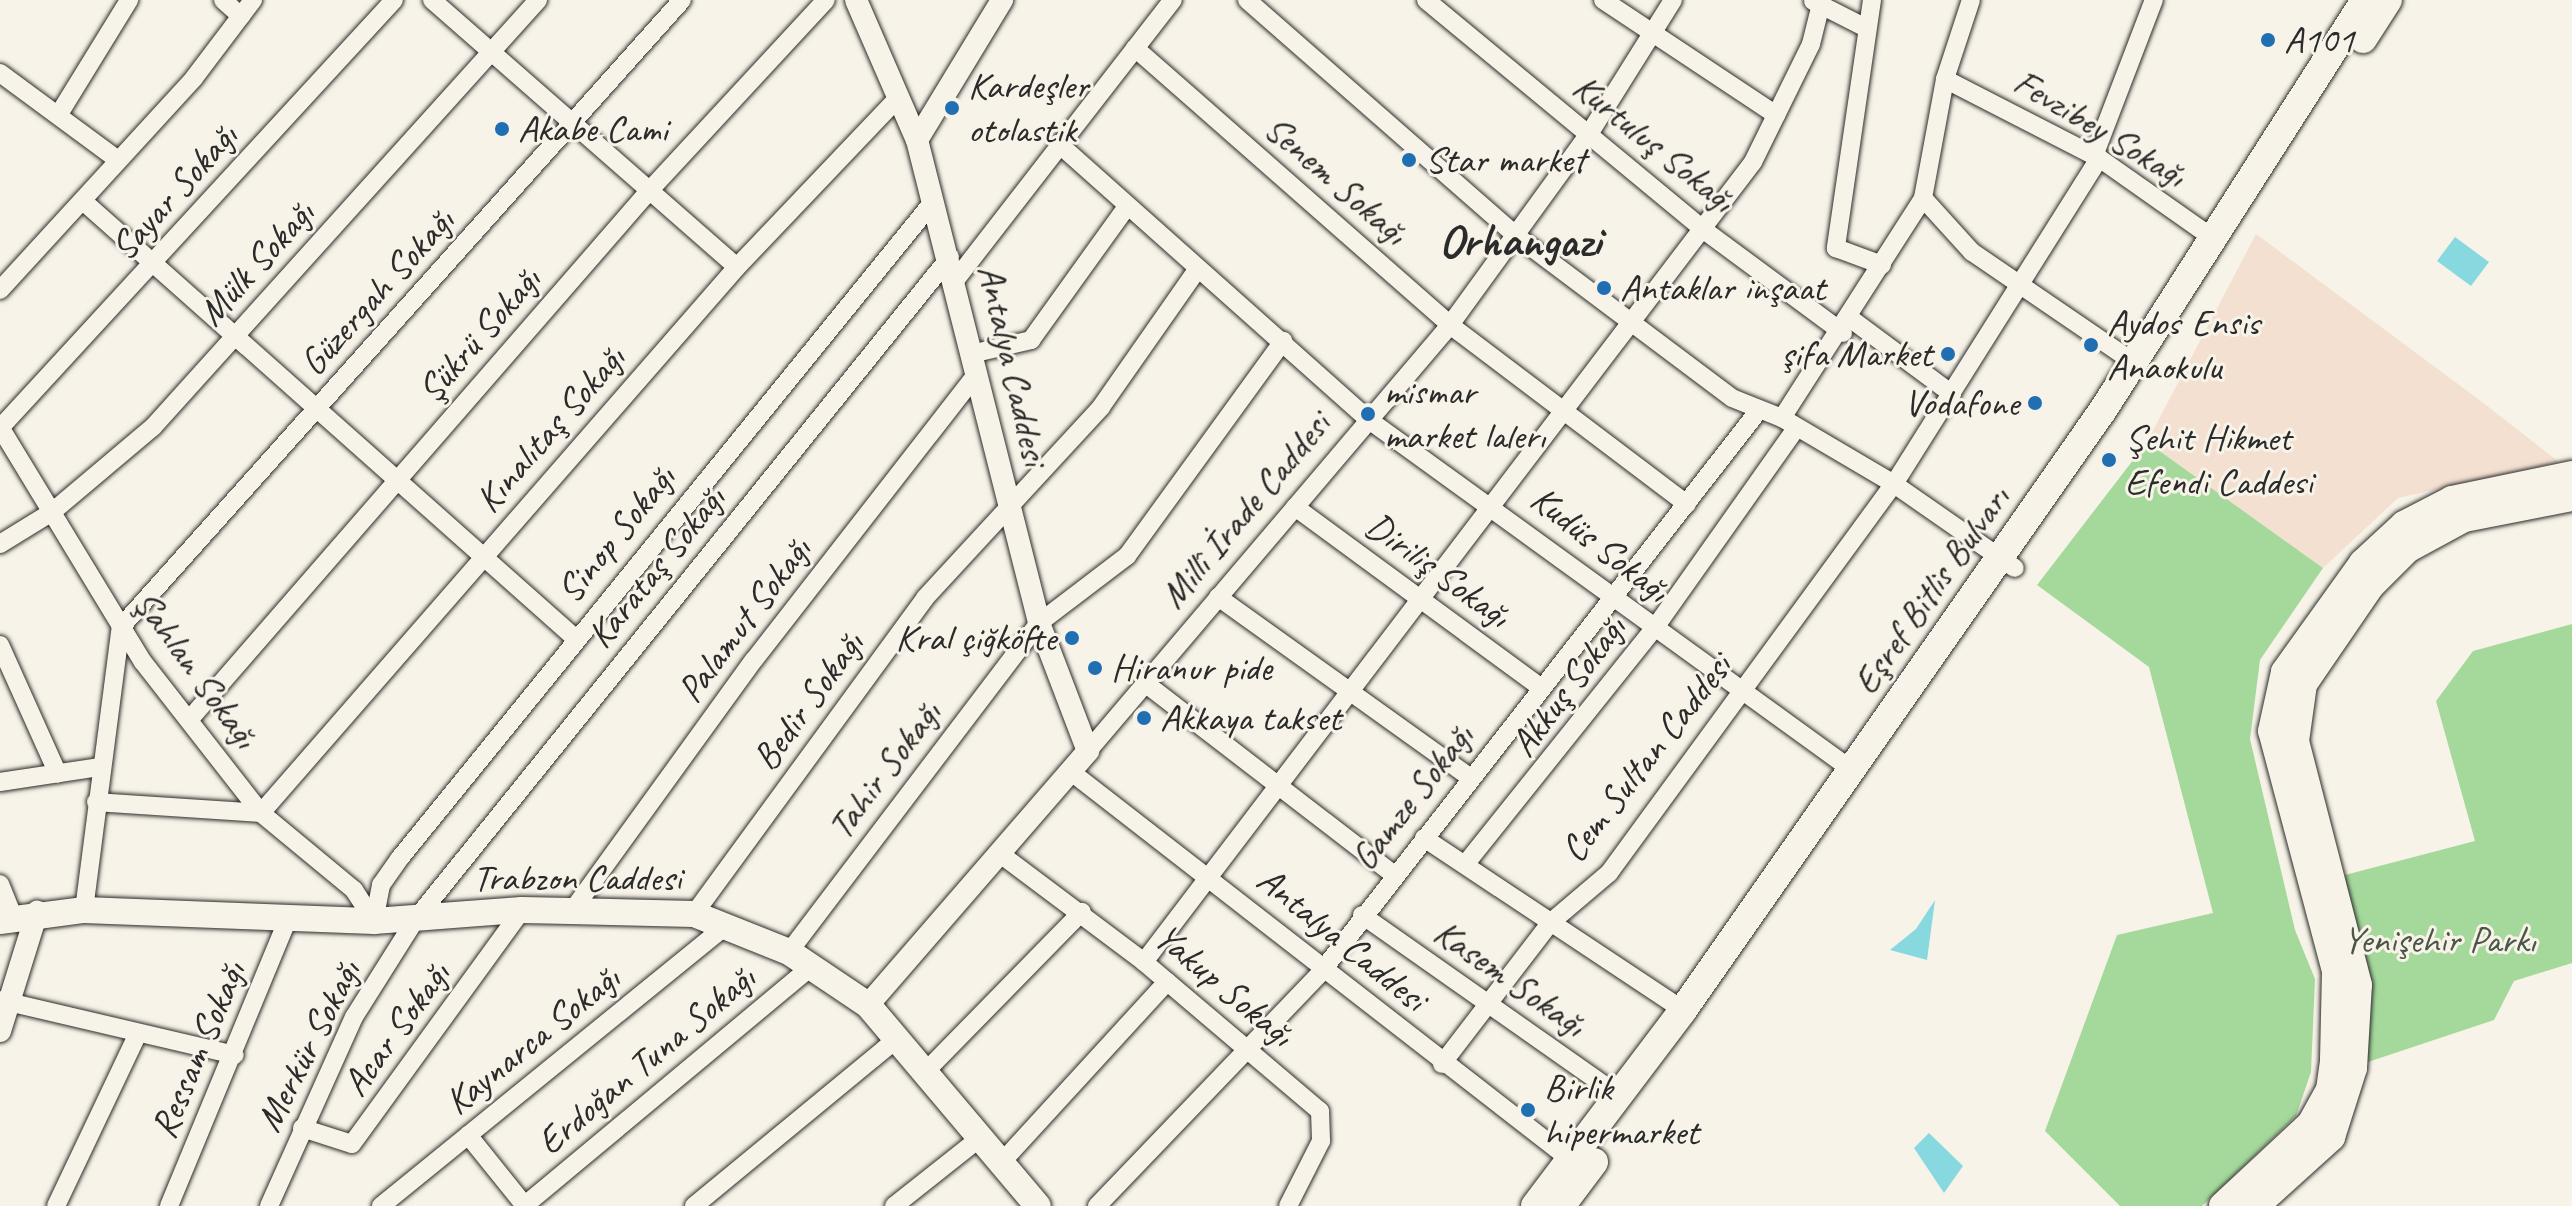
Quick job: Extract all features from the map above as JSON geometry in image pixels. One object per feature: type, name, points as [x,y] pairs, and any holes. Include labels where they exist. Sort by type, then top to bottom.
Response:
[{"type":"main road","name":"Eşref Bitlis Bulvarı","points":[[1535,1206],[1620,1096],[1852,770],[2008,563],[2217,241],[2365,0]]},
{"type":"main road","name":"Eşref Bitlis Bulvarı","points":[[1561,1206],[2008,563],[2388,0]]},
{"type":"main road","points":[[2223,1206],[2311,1124],[2330,1090],[2334,1060],[2336,971],[2272,731],[2285,672],[2363,563],[2404,525],[2452,500],[2572,475]]},
{"type":"main road","points":[[2255,1206],[2331,1137],[2349,1099],[2354,1054],[2358,985],[2295,741],[2303,684],[2370,586],[2407,549],[2464,518],[2572,497]]},
{"type":"main road","name":"Trabzon Caddesi","points":[[17,916],[84,910],[374,921],[522,910],[694,914],[789,952],[868,1005],[928,1069],[1038,1206]]},
{"type":"street","points":[[59,114],[129,0]]},
{"type":"street","points":[[223,0],[241,16]]},
{"type":"street","points":[[0,290],[83,201],[253,0]]},
{"type":"street","name":"Sayar Sokağı","points":[[0,427],[153,266],[394,0]]},
{"type":"street","points":[[432,0],[572,126],[737,267]]},
{"type":"street","name":"Mülk Sokağı","points":[[0,544],[52,512],[153,427],[538,0]]},
{"type":"street","name":"Güzergah Sokağı","points":[[121,627],[682,0]]},
{"type":"street","name":"Şükrü Sokağı","points":[[189,720],[649,191],[826,0]]},
{"type":"street","name":"Antalya Caddesi","points":[[856,0],[917,140],[954,268],[974,364],[1039,623],[1088,751]]},
{"type":"street","points":[[917,140],[1002,0]]},
{"type":"street","name":"Karataş Sokağı","points":[[415,920],[1059,144],[1173,0]]},
{"type":"street","points":[[1247,0],[1515,235],[1759,410],[1790,422],[1894,484],[2008,563]]},
{"type":"street","name":"Kurtuluş Sokağı","points":[[1426,0],[1704,230],[1952,394]]},
{"type":"street","points":[[1603,0],[1650,37],[1776,115]]},
{"type":"street","name":"Millî İrade Caddesi","points":[[868,1005],[1450,325],[1589,134],[1673,0]]},
{"type":"street","points":[[1872,0],[1836,248],[1882,265]]},
{"type":"street","points":[[1790,422],[1923,198],[1945,79],[1971,0]]},
{"type":"street","name":"Cem Sultan Caddesi","points":[[1442,1064],[1550,923],[1609,873],[1894,484],[2023,286],[2096,157],[2154,0]]},
{"type":"street","points":[[1144,962],[1424,602],[1565,409],[1636,323],[1704,230],[1776,115],[1811,44],[1818,1],[1866,28]]},
{"type":"street","name":"Senem Sokağı","points":[[1135,48],[1450,325],[1687,504]]},
{"type":"street","points":[[0,73],[118,160]]},
{"type":"street","name":"Fevzibey Sokağı","points":[[1945,79],[2096,157],[2217,241]]},
{"type":"street","name":"Kınalıtaş Sokağı","points":[[261,813],[737,267],[899,97]]},
{"type":"street","name":"Kudüs Sokağı","points":[[1059,144],[1195,273],[1283,341],[1369,420],[1494,505],[1613,594],[1654,629],[1852,770]]},
{"type":"street","points":[[1923,198],[1972,252],[2135,363]]},
{"type":"street","points":[[83,201],[153,266],[319,407],[395,482],[575,638]]},
{"type":"street","name":"Sinop Sokağı","points":[[374,921],[381,885],[575,638],[933,202]]},
{"type":"street","points":[[974,364],[1031,340],[1126,208]]},
{"type":"street","name":"Bedir Sokağı","points":[[694,914],[925,598],[1101,407],[1195,273]]},
{"type":"street","name":"Tahir Sokağı","points":[[789,952],[1039,623],[1127,556],[1283,341]]},
{"type":"street","name":"Palamut Sokağı","points":[[572,911],[974,364]]},
{"type":"street","name":"Gamze Sokağı","points":[[1097,1206],[1252,1050],[1322,971],[1362,915],[1759,410]]},
{"type":"street","name":"Akkuş Sokağı","points":[[1467,862],[1654,629],[1790,422]]},
{"type":"street","name":"Şahlan Sokağı","points":[[0,427],[121,627],[189,720],[261,813],[354,890],[374,921]]},
{"type":"street","name":"Diriliş Sokağı","points":[[1295,507],[1541,688]]},
{"type":"street","points":[[1218,597],[1471,778]]},
{"type":"street","points":[[84,910],[99,767],[121,627]]},
{"type":"street","points":[[0,645],[58,774]]},
{"type":"street","points":[[1145,683],[1394,875]]},
{"type":"street","points":[[0,782],[99,767]]},
{"type":"street","name":"Antalya Caddesi","points":[[1070,771],[1322,971],[1572,1161]]},
{"type":"street","points":[[96,802],[261,813]]},
{"type":"street","points":[[1424,838],[1467,862],[1550,923],[1683,1010]]},
{"type":"street","name":"Yakup Sokağı","points":[[999,853],[1082,912],[1144,962],[1252,1050],[1323,1116],[1321,1141],[1288,1206]]},
{"type":"street","points":[[0,884],[17,916],[0,1031]]},
{"type":"street","name":"Acar Sokağı","points":[[302,1128],[352,1144],[522,910]]},
{"type":"street","points":[[928,1069],[1082,912]]},
{"type":"street","name":"Kasem Sokağı","points":[[1362,915],[1620,1096]]},
{"type":"street","name":"Ressam Sokağı","points":[[169,1206],[235,1055],[288,919]]},
{"type":"street","name":"Merkür Sokağı","points":[[269,1206],[354,1017],[415,920]]},
{"type":"street","name":"Kaynarca Sokağı","points":[[381,1206],[726,926]]},
{"type":"street","name":"Erdoğan Tuna Sokağı","points":[[524,1206],[811,967]]},
{"type":"street","points":[[1001,1163],[1167,982]]},
{"type":"street","points":[[6,1000],[235,1055]]},
{"type":"street","points":[[56,1206],[138,1033]]},
{"type":"street","points":[[694,1206],[899,1037]]},
{"type":"street","points":[[468,1135],[524,1206]]},
{"type":"street","points":[[894,1206],[981,1137]]},
{"type":"shaded area","points":[[2256,234],[2559,462],[2398,498],[2323,568],[2147,442]]},
{"type":"green space","points":[[2147,442],[2323,568],[2260,660],[2250,739],[2295,930],[2315,979],[2311,1072],[2296,1116],[2202,1206],[2120,1206],[2045,1131],[2117,935],[2213,913],[2149,667],[2037,585]]},
{"type":"green space","name":"Yenişehir Parkı","points":[[2572,624],[2572,963],[2514,981],[2494,1020],[2368,1062],[2345,875],[2475,841],[2436,701],[2473,651]]},
{"type":"water","points":[[2455,237],[2489,262],[2471,286],[2437,261]]},
{"type":"water","points":[[1935,900],[1927,960],[1890,950],[1916,929]]},
{"type":"water","points":[[1929,1133],[1963,1166],[1944,1193],[1914,1148]]},
{"type":"place","name":"A101","points":[[2268,40]]},
{"type":"place","name":"Kardeşler otolastik","points":[[952,108]]},
{"type":"place","name":"Akabe Cami","points":[[502,129]]},
{"type":"place","name":"Star market","points":[[1409,160]]},
{"type":"place","name":"Antaklar inşaat","points":[[1604,288]]},
{"type":"place","name":"Aydos Ensis Anaokulu","points":[[2091,345]]},
{"type":"place","name":"şifa Market","points":[[1948,354]]},
{"type":"place","name":"Vodafone","points":[[2035,403]]},
{"type":"place","name":"mismar market lalerı","points":[[1368,414]]},
{"type":"place","name":"Şehit Hikmet Efendi Caddesi","points":[[2109,460]]},
{"type":"place","name":"Kral çiğköfte","points":[[1072,638]]},
{"type":"place","name":"Hiranur pide","points":[[1095,668]]},
{"type":"place","name":"Akkaya takset","points":[[1144,718]]},
{"type":"place","name":"Birlik hipermarket","points":[[1528,1110]]},
{"type":"district","name":"Orhangazi","points":[[1520,241]]}]
